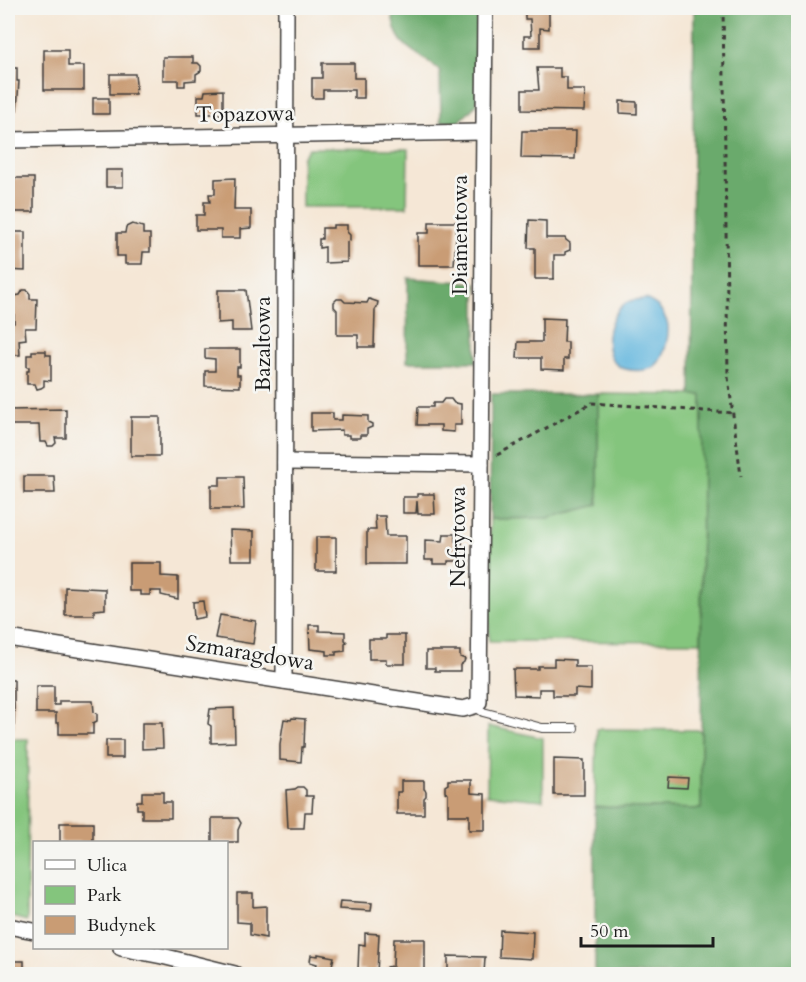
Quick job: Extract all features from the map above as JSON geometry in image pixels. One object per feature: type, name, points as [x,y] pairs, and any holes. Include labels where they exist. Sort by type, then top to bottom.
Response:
[{"type":"street","name":"Bazaltowa","points":[[284,681],[286,8]]},
{"type":"street","name":"Diamentowa","points":[[481,464],[485,8]]},
{"type":"street","name":"Topazowa","points":[[8,140],[483,132]]},
{"type":"street","name":"Nefrytowa","points":[[285,462],[481,464],[477,702]]},
{"type":"street","name":"Szmaragdowa","points":[[8,639],[463,709],[477,702]]},
{"type":"street","points":[[8,926],[33,931]]},
{"type":"street","points":[[126,949],[235,975]]},
{"type":"lane","points":[[477,702],[483,712],[542,728],[574,728]]},
{"type":"path","points":[[723,8],[728,365],[741,476]]},
{"type":"path","points":[[481,464],[592,403],[733,413]]},
{"type":"green space","points":[[694,8],[798,8],[798,974],[595,974],[595,807],[701,809],[702,395],[691,395]]},
{"type":"green space","points":[[478,9],[477,104],[459,122],[441,122],[440,71],[402,42],[397,34],[392,11]]},
{"type":"green space","points":[[309,148],[408,149],[407,207],[302,207],[302,158]]},
{"type":"green space","points":[[408,278],[476,283],[476,362],[407,362]]},
{"type":"green space","points":[[491,394],[598,394],[598,505],[548,518],[490,519]]},
{"type":"green space","points":[[598,394],[702,395],[701,642],[489,641],[490,519],[548,518],[598,505]]},
{"type":"green space","points":[[488,726],[543,738],[543,800],[487,795]]},
{"type":"green space","points":[[597,729],[701,730],[701,809],[595,807]]},
{"type":"green space","points":[[8,739],[28,739],[27,921],[8,916]]},
{"type":"water","points":[[646,299],[660,308],[667,322],[665,347],[659,362],[653,367],[641,370],[625,369],[616,364],[611,357],[608,347],[610,326],[620,308],[628,302]]},
{"type":"building","points":[[549,8],[549,29],[540,28],[540,47],[524,47],[524,36],[531,36],[530,19],[525,19],[525,9]]},
{"type":"building","points":[[44,50],[68,50],[68,66],[84,66],[84,90],[44,90]]},
{"type":"building","points":[[163,57],[193,57],[193,63],[201,66],[201,71],[196,74],[196,80],[185,81],[185,86],[178,86],[178,80],[163,80]]},
{"type":"building","points":[[322,63],[354,63],[354,78],[364,78],[364,98],[354,98],[354,90],[323,90],[323,98],[312,98],[312,78],[322,78]]},
{"type":"building","points":[[8,68],[17,68],[17,81],[19,81],[17,110],[8,110]]},
{"type":"building","points":[[537,68],[560,68],[560,77],[567,77],[567,90],[585,90],[584,111],[522,110],[522,90],[539,90]]},
{"type":"building","points":[[110,74],[135,74],[135,94],[110,94]]},
{"type":"building","points":[[223,90],[223,114],[198,114],[198,96],[204,96],[205,91]]},
{"type":"building","points":[[93,98],[109,98],[109,114],[93,114]]},
{"type":"building","points":[[620,101],[637,102],[637,114],[620,113]]},
{"type":"building","points":[[522,131],[576,131],[575,159],[521,158]]},
{"type":"building","points":[[106,170],[123,170],[123,187],[106,187]]},
{"type":"building","points":[[11,178],[34,178],[34,212],[8,212],[8,202],[11,202]]},
{"type":"building","points":[[235,178],[234,210],[251,210],[251,228],[240,229],[240,238],[221,238],[221,230],[196,230],[196,215],[204,215],[204,202],[210,202],[209,194],[215,194],[215,179]]},
{"type":"building","points":[[529,220],[546,221],[546,238],[565,238],[570,243],[570,250],[565,252],[565,255],[554,255],[554,279],[535,279],[535,248],[528,248]]},
{"type":"building","points":[[429,222],[457,222],[454,265],[418,265],[418,233],[429,233]]},
{"type":"building","points":[[132,224],[143,227],[143,234],[150,234],[150,252],[143,252],[142,264],[125,264],[125,256],[117,256],[117,233],[125,233],[126,227]]},
{"type":"building","points":[[333,225],[347,225],[350,240],[347,242],[347,262],[325,263],[325,247],[319,248],[322,228],[333,228]]},
{"type":"building","points":[[8,232],[25,232],[25,271],[8,270]]},
{"type":"building","points":[[23,290],[27,290],[30,299],[37,299],[36,328],[25,328],[26,339],[19,340],[20,355],[8,355],[8,323],[14,323],[14,314],[10,314],[10,306],[14,306],[14,296],[20,295]]},
{"type":"building","points":[[218,290],[246,290],[251,331],[232,331],[232,322],[218,323]]},
{"type":"building","points":[[337,299],[345,302],[367,303],[369,299],[378,302],[375,310],[374,347],[358,347],[358,335],[337,335],[337,310],[334,302]]},
{"type":"building","points":[[542,318],[565,319],[564,342],[568,342],[568,359],[564,359],[564,370],[541,369],[541,358],[517,358],[518,342],[542,342]]},
{"type":"building","points":[[205,349],[240,349],[240,367],[237,367],[237,375],[240,375],[240,387],[205,386],[205,371],[215,371],[215,359],[205,358]]},
{"type":"building","points":[[32,351],[46,351],[46,355],[51,355],[51,381],[44,380],[44,386],[37,389],[35,384],[27,384],[29,367],[27,367],[27,355],[32,355]]},
{"type":"building","points":[[444,399],[451,399],[454,403],[461,404],[461,425],[454,425],[454,432],[441,431],[441,425],[417,425],[418,407],[433,407],[433,403],[441,403]]},
{"type":"building","points":[[66,409],[66,438],[55,438],[56,443],[53,446],[40,442],[39,425],[9,425],[9,410]]},
{"type":"building","points":[[311,413],[333,413],[333,420],[342,420],[342,415],[368,416],[368,422],[372,424],[372,427],[367,429],[367,435],[360,435],[360,438],[349,438],[349,435],[342,435],[342,430],[311,431]]},
{"type":"building","points":[[131,417],[160,417],[160,456],[131,456]]},
{"type":"building","points":[[24,476],[54,476],[55,493],[24,493]]},
{"type":"building","points":[[220,477],[243,477],[244,509],[211,509],[211,485],[220,485]]},
{"type":"building","points":[[417,494],[434,494],[435,514],[418,514],[417,501],[416,513],[403,513],[403,497],[417,497]]},
{"type":"building","points":[[375,516],[385,516],[386,536],[406,536],[406,564],[367,564],[367,530],[376,530]]},
{"type":"building","points":[[230,530],[254,531],[254,560],[231,560]]},
{"type":"building","points":[[444,534],[455,534],[455,541],[462,541],[462,561],[433,564],[433,560],[425,560],[425,540],[443,541]]},
{"type":"building","points":[[316,537],[336,537],[336,571],[316,571]]},
{"type":"building","points":[[129,563],[161,563],[161,576],[178,577],[178,599],[161,595],[161,591],[150,591],[150,595],[140,595],[140,591],[129,591]]},
{"type":"building","points":[[65,587],[105,589],[105,609],[94,610],[94,615],[65,615]]},
{"type":"building","points":[[203,601],[205,617],[194,619],[193,602]]},
{"type":"building","points":[[220,615],[256,621],[253,644],[215,638]]},
{"type":"building","points":[[309,625],[319,625],[319,631],[345,632],[347,642],[345,651],[336,652],[336,655],[327,655],[327,651],[310,649]]},
{"type":"building","points":[[386,635],[405,635],[405,664],[386,664],[386,659],[369,659],[369,639],[386,639]]},
{"type":"building","points":[[426,651],[460,651],[460,657],[465,659],[460,665],[460,671],[435,671],[435,668],[426,668]]},
{"type":"building","points":[[554,659],[575,660],[575,667],[591,667],[591,690],[575,689],[575,696],[553,696],[553,689],[539,689],[539,696],[514,695],[513,669],[538,669],[538,666],[554,666]]},
{"type":"building","points":[[8,680],[14,680],[14,728],[8,728]]},
{"type":"building","points":[[36,686],[54,686],[54,705],[59,705],[59,701],[93,701],[97,721],[93,723],[93,734],[59,734],[56,713],[36,713]]},
{"type":"building","points":[[234,708],[235,742],[211,743],[211,726],[208,724],[210,709]]},
{"type":"building","points":[[292,718],[305,719],[301,762],[280,760],[284,719],[291,720]]},
{"type":"building","points":[[142,723],[162,723],[163,748],[142,749]]},
{"type":"building","points":[[106,740],[123,740],[123,758],[106,758]]},
{"type":"building","points":[[554,759],[584,760],[584,795],[554,795]]},
{"type":"building","points":[[669,777],[688,778],[687,788],[668,787]]},
{"type":"building","points":[[448,780],[471,780],[471,793],[485,794],[485,830],[469,830],[469,815],[448,815],[448,794],[445,792],[445,786]]},
{"type":"building","points":[[401,781],[424,781],[426,796],[424,814],[397,814],[397,792],[401,792]]},
{"type":"building","points":[[298,787],[306,790],[306,796],[313,796],[312,812],[305,812],[304,828],[288,828],[286,790]]},
{"type":"building","points":[[142,792],[163,792],[163,802],[171,802],[171,818],[142,818],[142,809],[137,809],[137,801],[142,801]]},
{"type":"building","points":[[212,818],[238,818],[241,823],[238,830],[238,842],[212,841]]},
{"type":"building","points":[[60,823],[93,823],[93,841],[60,841]]},
{"type":"building","points":[[237,893],[253,893],[253,907],[266,906],[266,938],[250,935],[250,923],[237,922]]},
{"type":"building","points":[[340,901],[372,903],[371,911],[339,909]]},
{"type":"building","points":[[500,930],[533,932],[532,959],[499,957]]},
{"type":"building","points":[[365,933],[379,934],[377,974],[365,974],[365,970],[358,970],[359,944],[365,945]]},
{"type":"building","points":[[394,939],[425,939],[425,974],[387,974],[387,967],[393,966]]},
{"type":"building","points":[[318,954],[334,957],[330,974],[314,974],[317,964],[310,962],[311,955],[318,956]]},
{"type":"building","points":[[448,956],[485,957],[484,974],[448,974]]},
{"type":"building","points":[[8,961],[24,961],[24,974],[8,974]]}]
